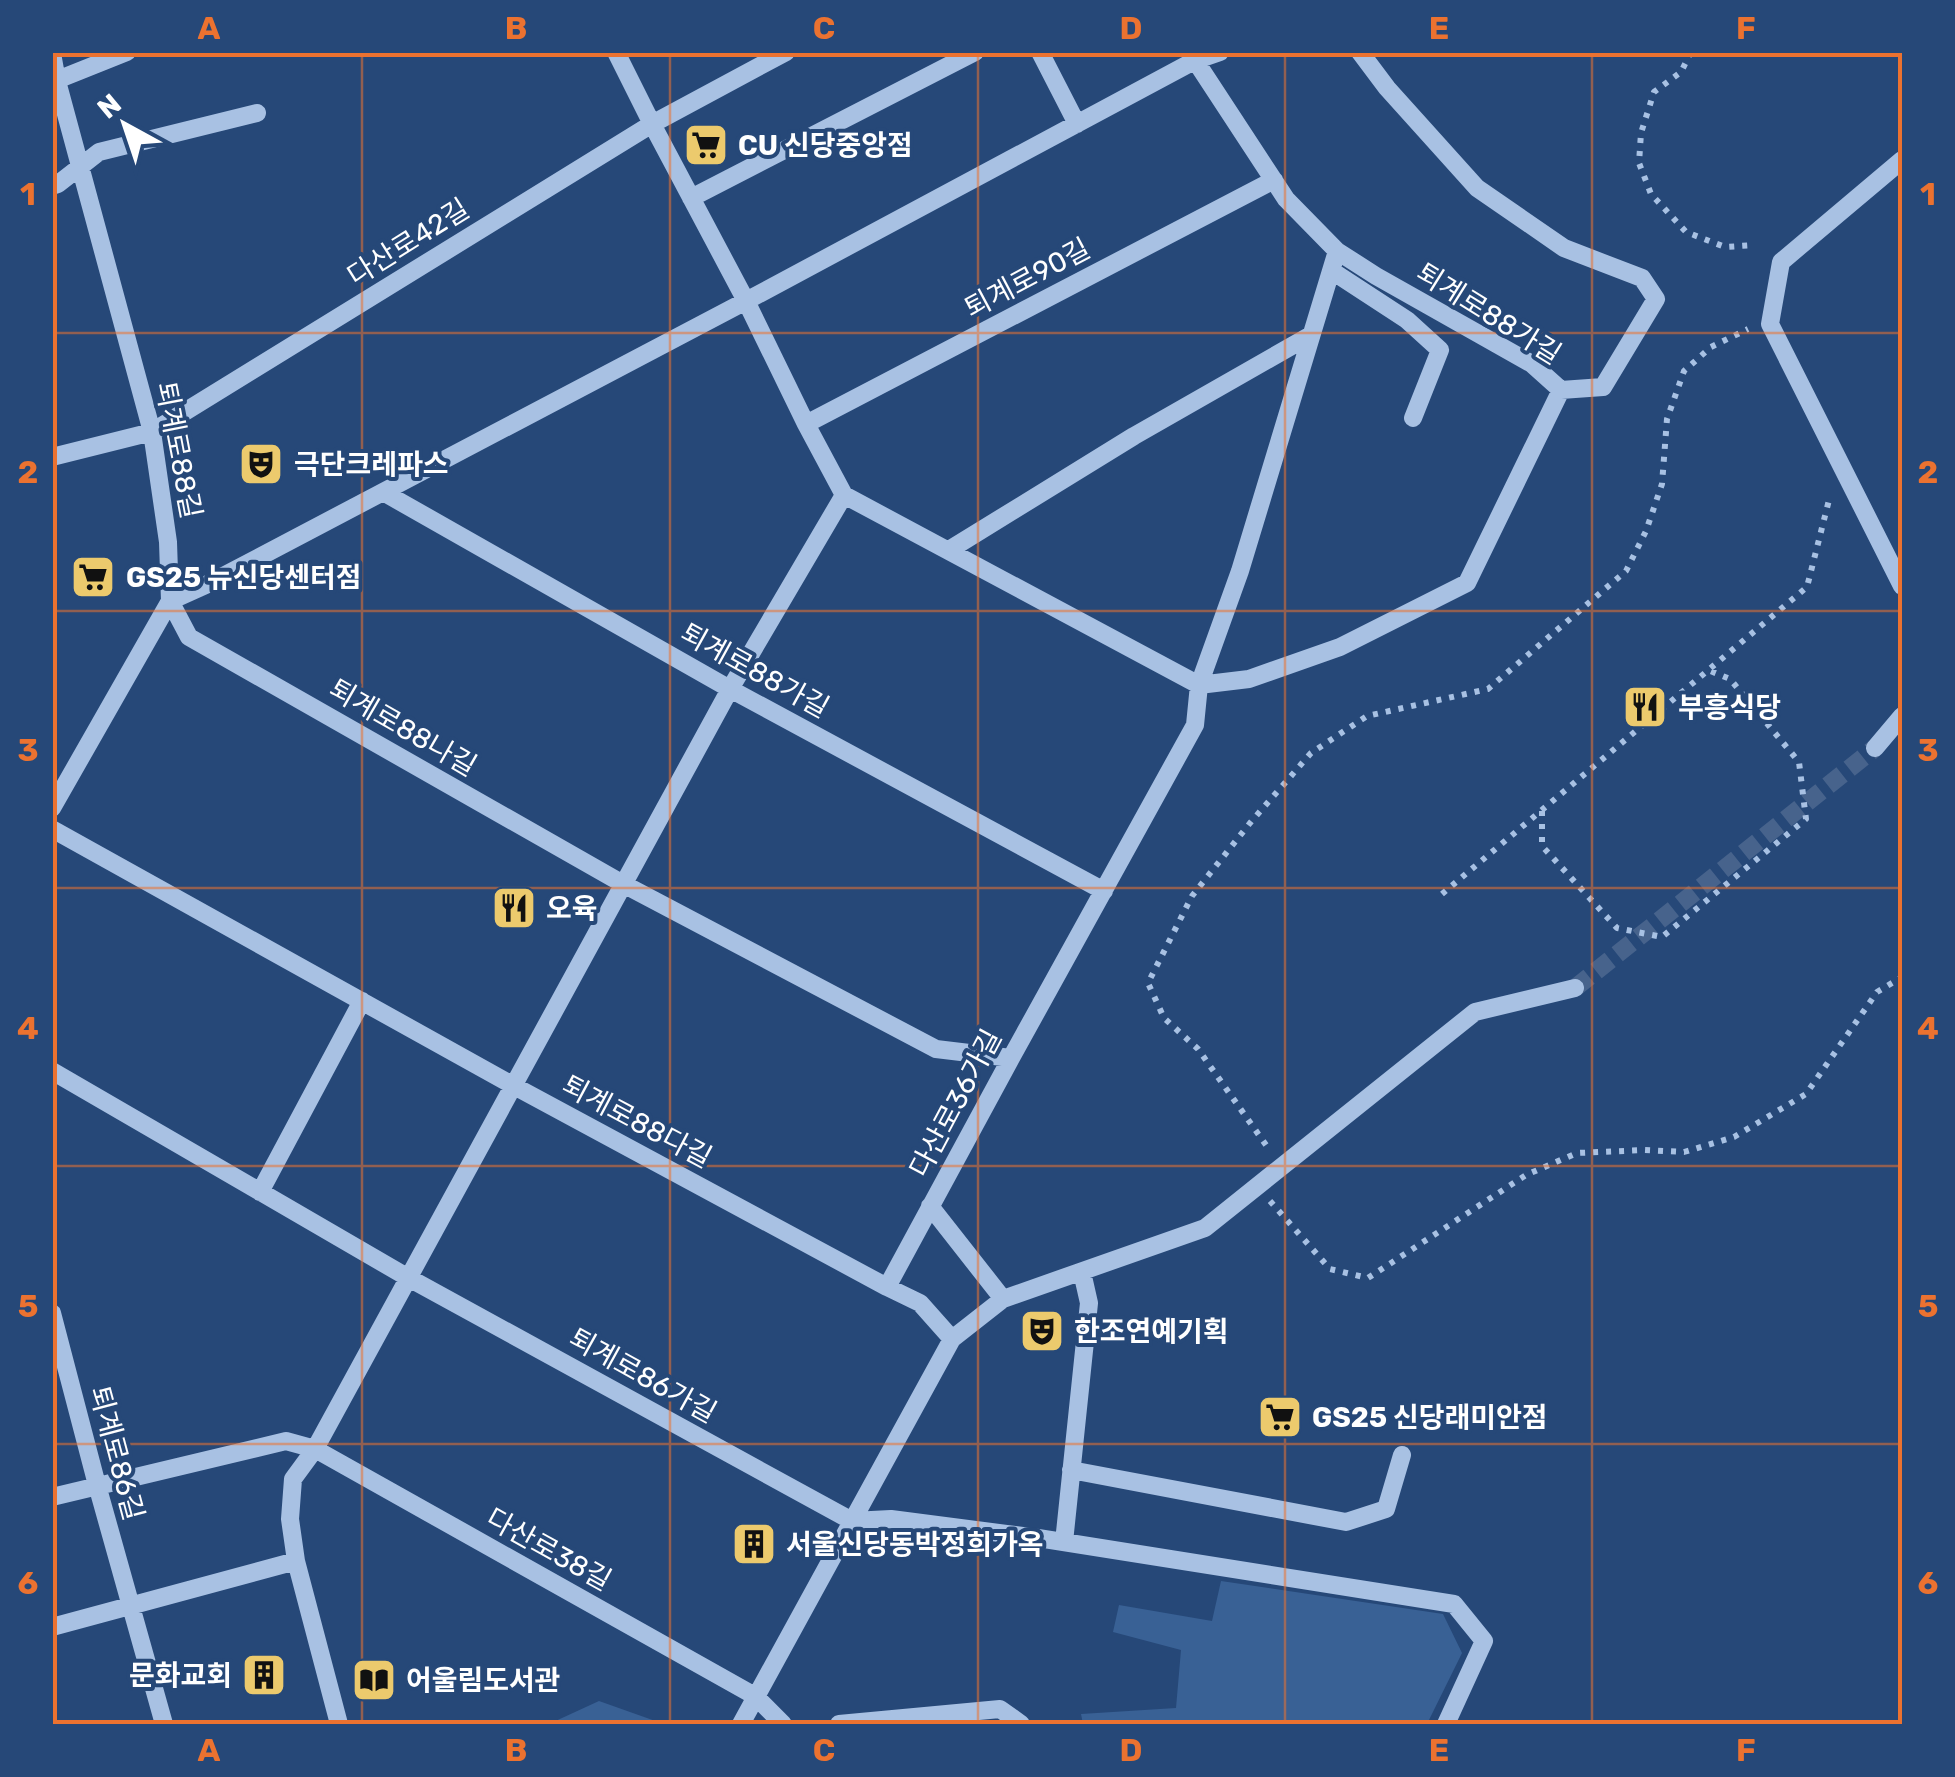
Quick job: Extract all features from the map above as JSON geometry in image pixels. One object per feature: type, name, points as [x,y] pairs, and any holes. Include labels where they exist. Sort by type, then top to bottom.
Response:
[{"type":"street","points":[[55,82],[127,52]]},
{"type":"street","points":[[616,52],[844,495],[1200,685],[1249,679],[1340,647],[1467,582],[1560,390]]},
{"type":"street","name":"다산로42길","points":[[52,457],[152,432],[652,124],[786,52]]},
{"type":"street","points":[[691,198],[975,52]]},
{"type":"street","points":[[1040,52],[1077,124]]},
{"type":"street","points":[[52,808],[170,601],[746,302],[1077,124],[1192,57],[1220,52]]},
{"type":"street","name":"퇴계로88가길","points":[[1192,57],[1286,199],[1336,251],[1532,364],[1560,390],[1602,387],[1656,299],[1642,278],[1564,248],[1477,188],[1387,88],[1360,52]]},
{"type":"street","name":"퇴계로88길","points":[[52,53],[55,82],[152,432],[168,542],[170,601]]},
{"type":"street","points":[[52,186],[99,152],[257,113]]},
{"type":"street","points":[[1902,160],[1780,262],[1770,324],[1902,586]]},
{"type":"street","name":"퇴계로90길","points":[[806,424],[1274,180]]},
{"type":"street","points":[[1200,685],[1240,571],[1336,251]]},
{"type":"street","name":"퇴계로88가길","points":[[1332,271],[1407,320],[1440,350],[1412,418]]},
{"type":"street","points":[[949,550],[1134,436],[1311,334]]},
{"type":"street","name":"퇴계로88가길","points":[[383,492],[730,688],[1104,891]]},
{"type":"street","points":[[338,1724],[296,1561],[290,1519],[293,1479],[315,1449],[730,688],[844,495]]},
{"type":"street","name":"퇴계로88나길","points":[[170,601],[188,637],[625,884],[936,1050],[1010,1058]]},
{"type":"street","name":"다산로36가길","points":[[887,1287],[1195,725],[1200,685]]},
{"type":"street","points":[[1876,748],[1902,716]]},
{"type":"street","name":"퇴계로88다길","points":[[52,829],[514,1086],[887,1287]]},
{"type":"street","points":[[741,1724],[952,1339],[1003,1299],[1205,1228],[1475,1012],[1575,988]]},
{"type":"street","points":[[260,1192],[362,1002]]},
{"type":"street","name":"퇴계로86가길","points":[[52,1072],[407,1277],[852,1521]]},
{"type":"street","points":[[930,1206],[1003,1299]]},
{"type":"street","points":[[1064,1542],[1089,1303],[1082,1272]]},
{"type":"street","points":[[887,1287],[920,1303],[952,1339]]},
{"type":"street","name":"퇴계로86길","points":[[52,1313],[164,1724]]},
{"type":"street","name":"다산로38길","points":[[52,1498],[286,1441],[315,1449],[755,1696],[783,1724]]},
{"type":"street","points":[[1071,1470],[1346,1522],[1386,1509],[1402,1456]]},
{"type":"street","points":[[852,1521],[891,1520],[1064,1542],[1454,1604],[1484,1641],[1446,1724]]},
{"type":"street","points":[[52,1627],[296,1561]]},
{"type":"street","points":[[839,1724],[1000,1709],[1021,1724]]},
{"type":"path","points":[[1691,52],[1681,72],[1654,92],[1640,132],[1639,163],[1652,194],[1686,232],[1725,247],[1754,245]]},
{"type":"path","points":[[1266,1145],[1198,1049],[1164,1018],[1148,983],[1192,896],[1311,753],[1367,716],[1488,688],[1626,572],[1662,484],[1667,418],[1684,371],[1711,347],[1749,328]]},
{"type":"path","points":[[1442,894],[1807,586],[1829,500]]},
{"type":"path","points":[[1542,811],[1542,846],[1617,928],[1662,937],[1806,819],[1800,762],[1730,679],[1708,670]]},
{"type":"path","points":[[1269,1200],[1330,1269],[1368,1278],[1526,1175],[1577,1153],[1684,1152],[1734,1138],[1806,1094],[1878,992],[1902,977]]},
{"type":"shaded area","points":[[1221,1581],[1443,1614],[1462,1653],[1427,1724],[1083,1724],[1081,1714],[1176,1708],[1181,1650],[1113,1632],[1119,1605],[1212,1621]]},
{"type":"shaded area","points":[[599,1701],[661,1723],[661,1724],[549,1724]]},
{"type":"tunnel","points":[[1575,988],[1875,748]]},
{"type":"place","name":"CU 신당중앙점","points":[[706,145]]},
{"type":"place","name":"극단크레파스","points":[[261,464]]},
{"type":"place","name":"GS25 뉴신당센터점","points":[[93,577]]},
{"type":"place","name":"부흥식당","points":[[1645,707]]},
{"type":"place","name":"오육","points":[[514,908]]},
{"type":"place","name":"한조연예기획","points":[[1042,1331]]},
{"type":"place","name":"GS25 신당래미안점","points":[[1280,1417]]},
{"type":"place","name":"서울신당동박정희가옥","points":[[754,1544]]},
{"type":"place","name":"문화교회","points":[[264,1675]]},
{"type":"place","name":"어울림도서관","points":[[374,1680]]}]
